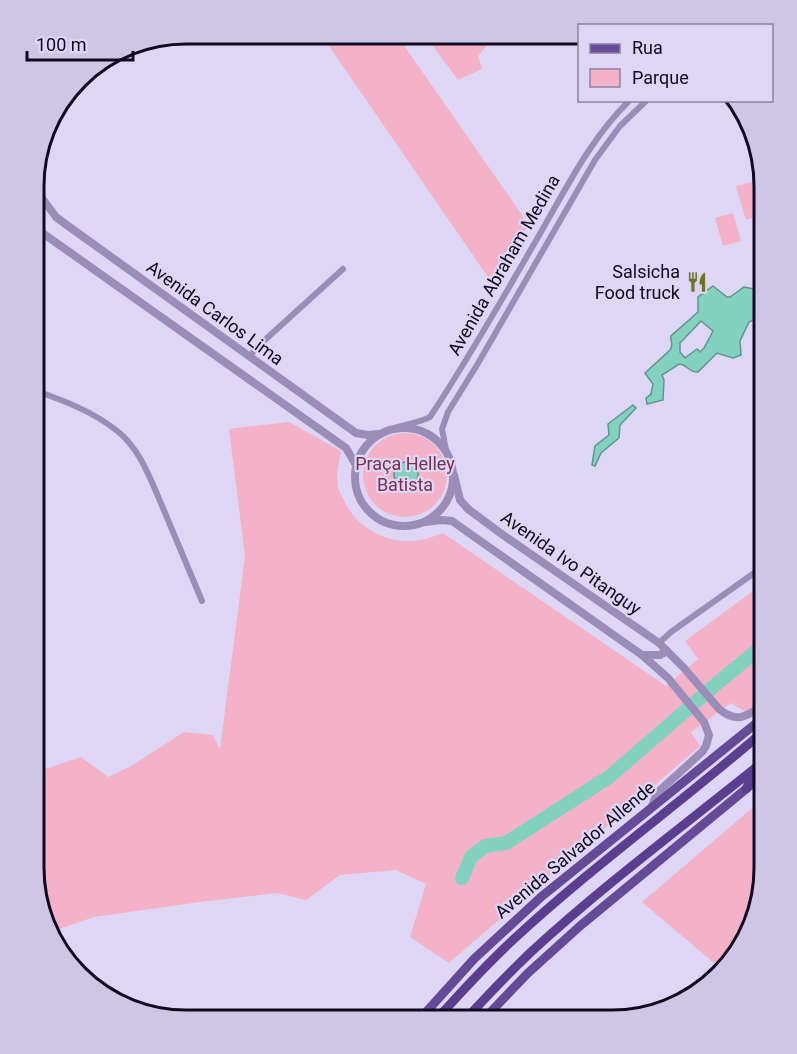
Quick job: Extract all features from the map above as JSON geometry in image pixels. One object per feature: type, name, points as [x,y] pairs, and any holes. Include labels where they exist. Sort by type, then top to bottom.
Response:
[{"type":"highway","name":"Avenida Salvador Allende","points":[[444,1011],[475,977],[531,924],[753,740]]},
{"type":"highway","points":[[474,1011],[524,959],[562,925],[753,770]]},
{"type":"highway","points":[[746,789],[753,779]]},
{"type":"main road","name":"Avenida Salvador Allende","points":[[427,1011],[474,959],[541,897],[753,726]]},
{"type":"main road","points":[[492,1011],[528,973],[580,926],[753,784]]},
{"type":"street","name":"Avenida Abraham Medina","points":[[395,428],[430,417],[486,327],[587,152],[628,102]]},
{"type":"street","name":"Avenida Abraham Medina","points":[[446,450],[442,429],[448,412],[595,159],[620,126],[644,102]]},
{"type":"street","name":"Avenida Carlos Lima","points":[[44,200],[49,209],[64,224],[356,433],[380,434]]},
{"type":"street","name":"Avenida Carlos Lima","points":[[44,234],[346,448],[356,465]]},
{"type":"street","points":[[250,357],[255,349],[343,269]]},
{"type":"street","points":[[44,394],[88,412],[117,430],[130,443],[146,470],[202,601]]},
{"type":"street","points":[[395,428],[411,428],[432,436],[446,450],[454,475],[449,498],[436,515],[411,526],[397,526],[372,515],[363,505],[354,479],[356,465],[369,442],[380,434],[395,428]]},
{"type":"street","name":"Avenida Ivo Pitanguy","points":[[454,475],[460,500],[468,509],[659,643],[722,711],[730,716],[742,717],[753,712]]},
{"type":"street","name":"Avenida Ivo Pitanguy","points":[[424,522],[452,521],[642,656],[668,678],[705,724],[709,735],[706,746],[657,793],[652,806]]},
{"type":"street","points":[[659,643],[753,573]]},
{"type":"street","points":[[642,656],[660,655],[667,651]]},
{"type":"green space","points":[[328,44],[403,44],[529,225],[492,283]]},
{"type":"green space","points":[[431,44],[488,44],[478,56],[482,69],[458,80]]},
{"type":"green space","points":[[752,182],[754,218],[746,220],[736,186]]},
{"type":"green space","points":[[733,213],[741,241],[723,246],[715,218]]},
{"type":"green space","points":[[289,422],[341,451],[338,490],[355,518],[371,531],[401,541],[423,540],[443,533],[666,686],[698,659],[685,641],[753,591],[753,709],[741,709],[731,703],[691,732],[700,746],[449,963],[410,937],[426,884],[396,870],[340,875],[306,900],[278,893],[200,902],[94,917],[57,930],[46,896],[44,878],[44,769],[81,757],[108,777],[131,766],[184,732],[213,735],[220,749],[245,556],[229,429]]},
{"type":"green space","name":"Praça Helley Batista","points":[[397,433],[413,433],[429,440],[440,451],[447,467],[444,491],[435,505],[413,517],[397,517],[381,510],[370,499],[363,483],[363,467],[370,451],[381,440]]},
{"type":"green space","points":[[753,807],[751,896],[739,931],[730,947],[716,964],[642,902]]},
{"type":"shaded area","points":[[713,286],[727,297],[744,287],[754,289],[754,320],[749,322],[740,341],[741,355],[733,358],[717,353],[698,372],[679,364],[662,375],[663,400],[647,404],[646,398],[651,394],[653,384],[645,373],[670,350],[671,336],[698,312],[698,297]],"holes":[[[701,321],[713,331],[700,352],[697,349],[685,358],[680,352],[680,343]]]},
{"type":"shaded area","points":[[633,405],[636,408],[620,425],[619,438],[601,453],[595,466],[592,465],[595,446],[609,435],[608,424]]},
{"type":"shaded area","points":[[406,462],[414,466],[418,474],[414,482],[406,486],[398,482],[394,474],[398,466]]},
{"type":"waterway","points":[[462,878],[471,857],[485,846],[506,843],[609,777],[753,654]]},
{"type":"place","name":"Salsicha Food truck","points":[[697,282]]}]
